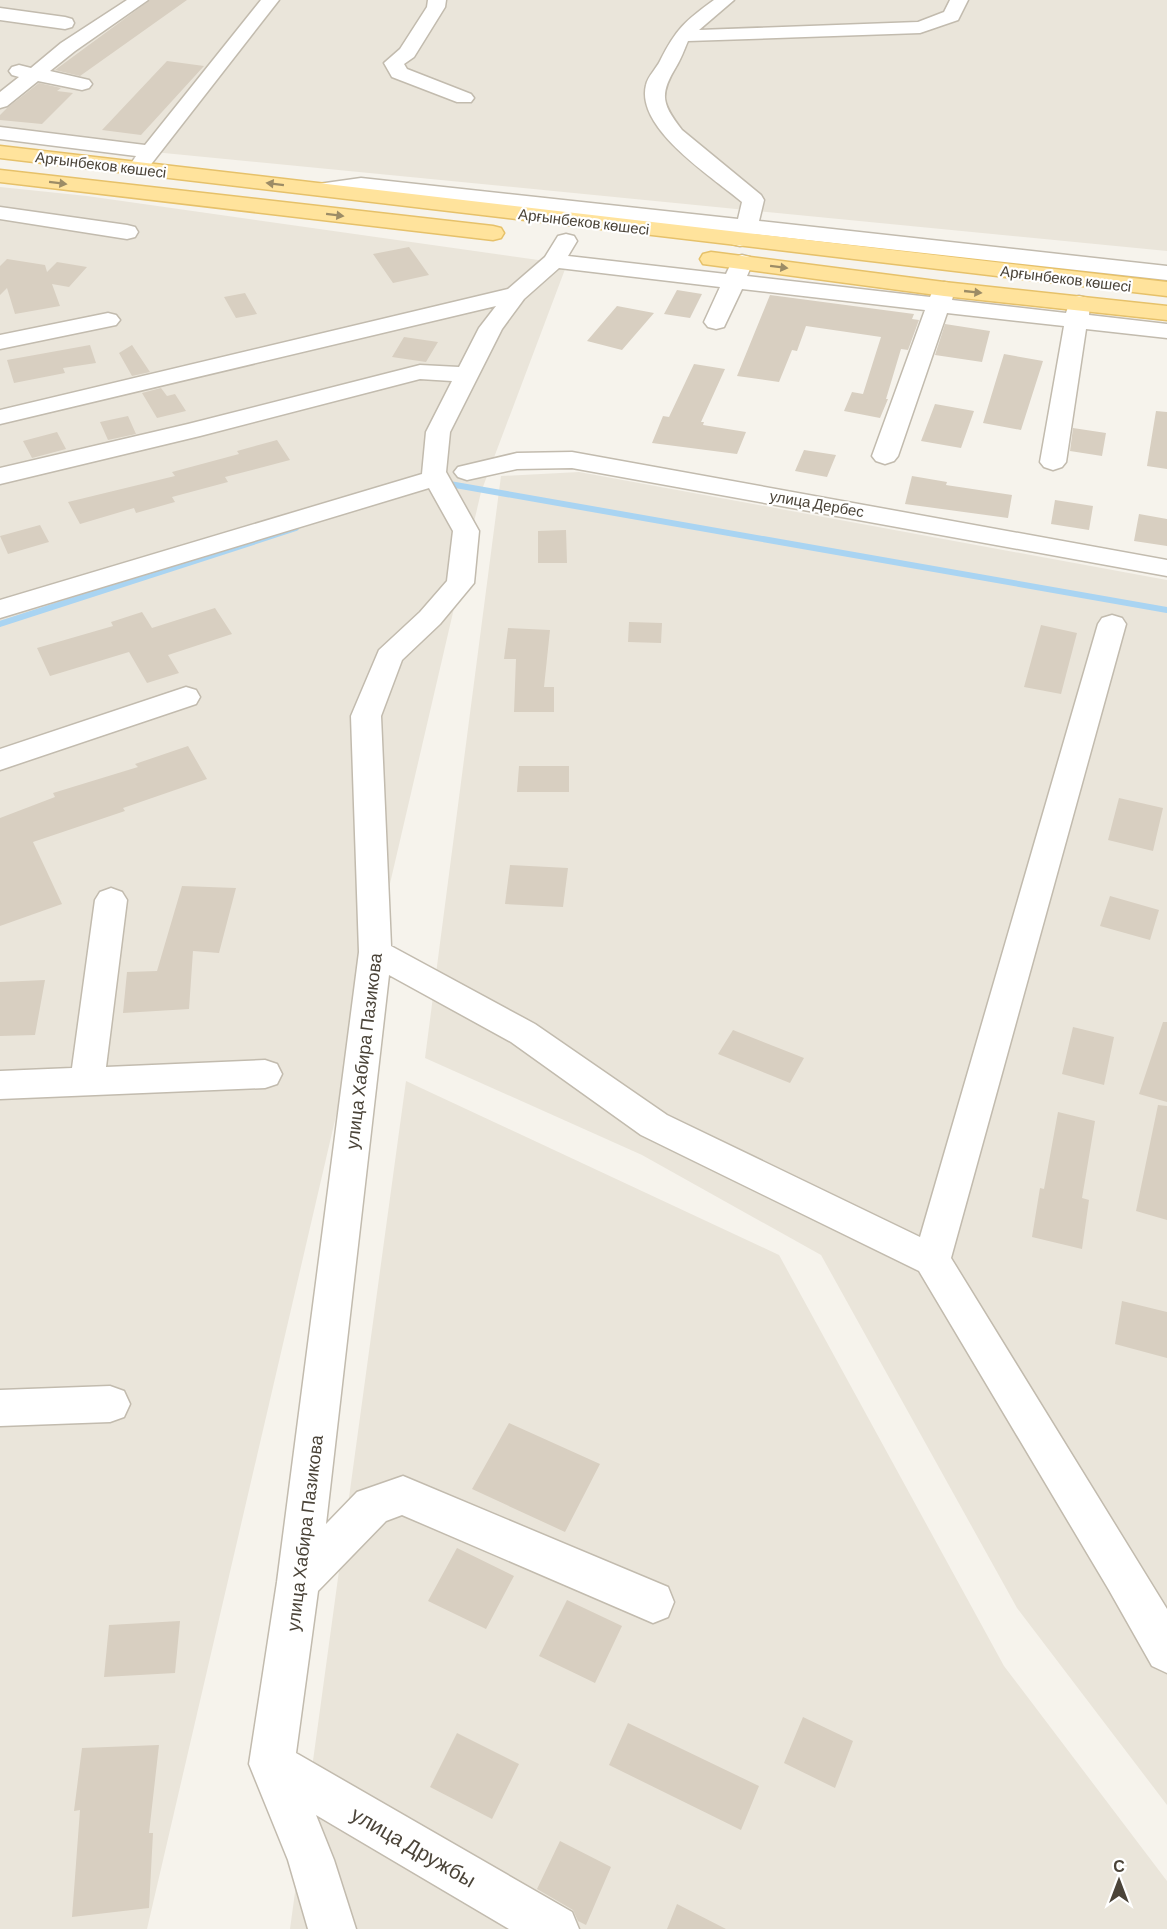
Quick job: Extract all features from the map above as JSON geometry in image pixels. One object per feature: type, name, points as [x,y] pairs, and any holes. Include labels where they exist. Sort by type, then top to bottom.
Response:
[{"type":"main road","name":"Арғынбеков көшесі","points":[[0,152],[145,160],[318,189]]},
{"type":"main road","name":"Арғынбеков көшесі","points":[[5,178],[509,235]]},
{"type":"main road","name":"Арғынбеков көшесі","points":[[743,233],[1167,289]]},
{"type":"main road","name":"Арғынбеков көшесі","points":[[613,247],[738,272]]},
{"type":"main road","name":"Арғынбеков көшесі","points":[[1078,312],[1167,313]]},
{"type":"street","points":[[0,102],[33,74],[139,0]]},
{"type":"street","points":[[0,133],[145,160],[270,0]]},
{"type":"street","points":[[437,0],[436,7],[406,53],[394,63],[399,73],[464,98]]},
{"type":"street","points":[[725,0],[682,36],[654,88],[657,110],[668,128],[753,200],[751,214],[743,233]]},
{"type":"street","points":[[682,36],[920,27],[951,16],[959,0]]},
{"type":"street","points":[[47,36],[81,11]]},
{"type":"street","points":[[0,14],[65,23]]},
{"type":"street","points":[[406,53],[428,61]]},
{"type":"street","points":[[2,70],[21,55]]},
{"type":"street","points":[[2,70],[82,84]]},
{"type":"street","points":[[318,189],[361,183],[743,233],[1167,273]]},
{"type":"street","points":[[0,213],[128,232]]},
{"type":"street","points":[[451,475],[434,472],[438,432],[490,328],[516,294],[563,246],[738,272],[1078,312],[1167,331]]},
{"type":"street","points":[[716,322],[738,272]]},
{"type":"street","points":[[0,417],[516,294]]},
{"type":"street","points":[[885,456],[941,297]]},
{"type":"street","points":[[1053,462],[1078,312]]},
{"type":"street","points":[[0,342],[108,320]]},
{"type":"street","points":[[0,476],[191,431],[420,372],[468,375]]},
{"type":"street","name":"улица Дербес","points":[[0,609],[451,475],[517,461],[572,460],[1167,568]]},
{"type":"street","name":"улица Хабира Пазикова","points":[[272,1764],[298,1582],[375,952],[366,716],[389,656],[430,618],[460,583],[466,531],[451,475]]},
{"type":"street","points":[[932,1260],[1112,624]]},
{"type":"street","points":[[0,760],[186,697]]},
{"type":"street","points":[[87,1082],[111,900]]},
{"type":"street","points":[[375,952],[523,1032],[654,1125],[932,1260],[1124,1575],[1167,1651]]},
{"type":"street","points":[[0,1085],[265,1074]]},
{"type":"street","points":[[0,1408],[110,1404]]},
{"type":"street","points":[[298,1582],[372,1506],[403,1495],[653,1602]]},
{"type":"street","points":[[272,1764],[311,1860],[332,1929]]},
{"type":"street","name":"улица Дружбы","points":[[272,1764],[555,1929]]},
{"type":"shaded area","points":[[0,0],[1167,0],[1167,251],[0,137]]},
{"type":"shaded area","points":[[0,187],[87,196],[567,264],[481,492],[147,1929],[0,1929]]},
{"type":"shaded area","points":[[579,472],[1167,580],[1167,1805],[1017,1608],[821,1255],[642,1155],[425,1058],[501,476]]},
{"type":"shaded area","points":[[406,1081],[779,1255],[1004,1666],[1167,1881],[1167,1929],[290,1929]]},
{"type":"building","points":[[150,0],[187,0],[80,76],[55,70]]},
{"type":"building","points":[[167,61],[204,66],[141,135],[102,130]]},
{"type":"building","points":[[39,83],[61,88],[57,91],[73,93],[42,124],[0,120],[0,115],[7,108]]},
{"type":"building","points":[[409,247],[429,275],[393,283],[373,254]]},
{"type":"building","points":[[7,259],[45,265],[47,272],[57,262],[87,267],[69,287],[52,284],[60,306],[15,314],[7,288],[0,295],[0,266]]},
{"type":"building","points":[[677,290],[702,294],[690,318],[664,314]]},
{"type":"building","points":[[245,293],[257,314],[236,318],[224,297]]},
{"type":"building","points":[[770,295],[914,314],[912,319],[919,320],[908,350],[901,349],[886,399],[888,399],[880,418],[844,411],[852,392],[863,394],[881,337],[806,326],[797,351],[792,350],[779,382],[737,376]]},
{"type":"building","points":[[617,306],[654,313],[622,350],[587,341]]},
{"type":"building","points":[[945,324],[990,331],[982,362],[935,355]]},
{"type":"building","points":[[404,337],[438,342],[426,362],[392,357]]},
{"type":"building","points":[[90,345],[96,363],[63,368],[65,373],[14,383],[7,360]]},
{"type":"building","points":[[132,345],[150,372],[132,376],[119,353]]},
{"type":"building","points":[[1004,354],[1043,361],[1021,430],[983,423]]},
{"type":"building","points":[[694,364],[725,369],[701,422],[704,422],[703,425],[746,432],[737,454],[652,443],[663,416],[669,417]]},
{"type":"building","points":[[161,388],[167,396],[175,394],[186,411],[157,418],[142,393]]},
{"type":"building","points":[[935,404],[974,411],[961,448],[921,441]]},
{"type":"building","points":[[1156,411],[1167,412],[1167,469],[1147,466]]},
{"type":"building","points":[[128,416],[136,434],[108,440],[100,422]]},
{"type":"building","points":[[1073,428],[1106,433],[1102,456],[1070,451]]},
{"type":"building","points":[[57,432],[66,449],[32,458],[23,441]]},
{"type":"building","points":[[277,440],[290,460],[225,477],[228,482],[172,497],[175,502],[136,513],[134,508],[80,524],[68,502],[175,476],[172,472],[239,454],[237,451]]},
{"type":"building","points":[[804,450],[836,455],[827,477],[795,471]]},
{"type":"building","points":[[912,476],[947,482],[946,485],[1012,495],[1008,518],[905,504]]},
{"type":"building","points":[[1055,500],[1093,506],[1089,530],[1051,524]]},
{"type":"building","points":[[1139,514],[1167,519],[1167,546],[1134,541]]},
{"type":"building","points":[[40,525],[49,542],[8,554],[0,536]]},
{"type":"building","points":[[566,530],[567,563],[538,563],[538,531]]},
{"type":"building","points":[[215,608],[232,634],[168,655],[179,673],[147,683],[129,652],[50,676],[37,648],[113,626],[111,622],[142,612],[152,628]]},
{"type":"building","points":[[629,622],[662,623],[661,643],[628,642]]},
{"type":"building","points":[[1041,625],[1077,633],[1061,694],[1024,687]]},
{"type":"building","points":[[508,628],[550,630],[544,687],[554,687],[554,712],[514,712],[516,659],[504,659]]},
{"type":"building","points":[[188,746],[207,779],[123,808],[125,811],[33,842],[62,904],[0,926],[0,818],[55,797],[53,793],[138,767],[135,764]]},
{"type":"building","points":[[519,766],[569,766],[569,792],[517,792]]},
{"type":"building","points":[[1119,798],[1163,808],[1153,851],[1108,840]]},
{"type":"building","points":[[510,865],[568,868],[563,907],[505,904]]},
{"type":"building","points":[[182,886],[236,888],[219,953],[193,951],[189,1009],[123,1013],[127,972],[157,971]]},
{"type":"building","points":[[1110,896],[1159,910],[1150,940],[1100,926]]},
{"type":"building","points":[[45,980],[35,1035],[0,1036],[0,982]]},
{"type":"building","points":[[1163,1022],[1167,1022],[1167,1102],[1139,1094]]},
{"type":"building","points":[[1073,1027],[1114,1037],[1104,1085],[1062,1074]]},
{"type":"building","points":[[733,1030],[804,1058],[790,1083],[718,1054]]},
{"type":"building","points":[[1158,1105],[1167,1106],[1167,1220],[1136,1211]]},
{"type":"building","points":[[1058,1112],[1095,1121],[1082,1198],[1089,1200],[1082,1249],[1032,1237],[1040,1188],[1044,1189]]},
{"type":"building","points":[[1122,1301],[1167,1312],[1167,1358],[1115,1344]]},
{"type":"building","points":[[509,1423],[600,1464],[565,1532],[472,1489]]},
{"type":"building","points":[[457,1548],[514,1576],[486,1629],[428,1601]]},
{"type":"building","points":[[567,1600],[622,1626],[595,1683],[539,1656]]},
{"type":"building","points":[[180,1621],[175,1673],[104,1677],[109,1625]]},
{"type":"building","points":[[803,1717],[853,1741],[835,1788],[784,1763]]},
{"type":"building","points":[[628,1723],[759,1786],[741,1830],[609,1765]]},
{"type":"building","points":[[457,1733],[519,1764],[492,1819],[430,1787]]},
{"type":"building","points":[[159,1745],[149,1833],[153,1833],[149,1908],[72,1917],[80,1810],[74,1811],[82,1748]]},
{"type":"building","points":[[560,1841],[611,1867],[586,1925],[578,1921],[573,1910],[537,1889]]},
{"type":"building","points":[[677,1904],[726,1929],[667,1929]]},
{"type":"waterway","points":[[444,483],[1167,610]]},
{"type":"waterway","points":[[0,624],[296,528]]}]
